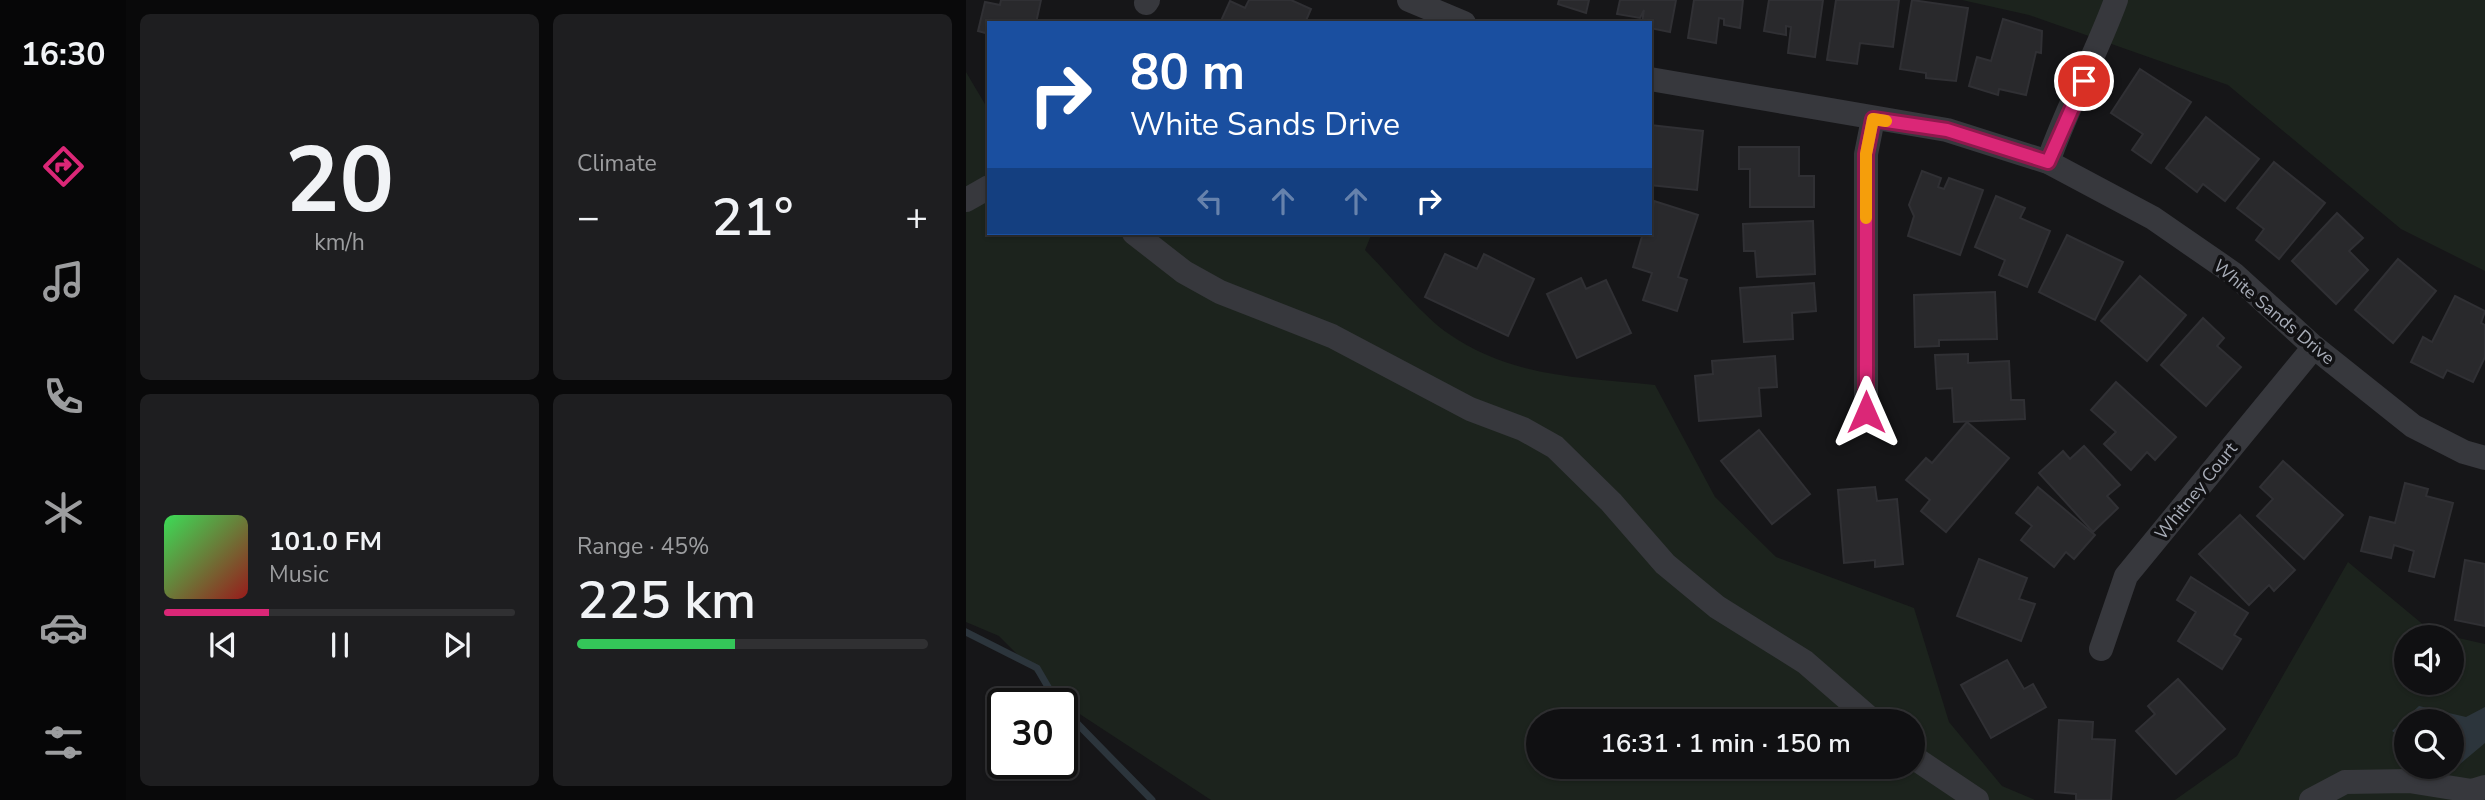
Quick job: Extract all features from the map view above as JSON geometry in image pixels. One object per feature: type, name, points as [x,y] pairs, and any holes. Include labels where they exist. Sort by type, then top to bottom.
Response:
[{"type":"street","points":[[1409,0],[1459,21]]},
{"type":"street","points":[[2048,162],[2059,131],[2096,55],[2116,0]]},
{"type":"street","name":"White Sands Drive","points":[[1652,79],[1947,130],[2048,162],[2164,225],[2234,274],[2314,347],[2413,426],[2464,452],[2485,458]]},
{"type":"street","points":[[1866,412],[1866,154],[1873,119]]},
{"type":"street","points":[[966,201],[987,188]]},
{"type":"street","points":[[1137,235],[1184,272],[1220,292],[1332,336],[1470,409],[1523,429],[1555,447],[1611,502],[1665,564],[1717,607],[1805,662],[1858,709]]},
{"type":"street","name":"Whitney Court","points":[[2101,649],[2126,576],[2314,347]]},
{"type":"street","points":[[1925,765],[1977,800]]},
{"type":"street","points":[[2311,800],[2345,782],[2409,781],[2472,791],[2485,786]]},
{"type":"shaded area","points":[[1962,0],[2485,0],[2485,271],[2401,229],[2228,85],[2029,15]]},
{"type":"shaded area","points":[[966,72],[987,108],[987,235],[1371,235],[1365,250],[1428,317],[1473,348],[1498,359],[1548,373],[1655,385],[1715,497],[1776,557],[1914,608],[1949,722],[2002,786],[2035,800],[1211,800],[1078,713],[1078,688],[1051,688],[999,636],[966,622]]},
{"type":"shaded area","points":[[2348,562],[2424,625],[2394,625],[2394,695],[2464,695],[2464,639],[2485,644],[2485,800],[2175,800],[2237,756]]},
{"type":"shaded area","points":[[2485,707],[2485,743],[2464,761],[2464,717]]},
{"type":"building","points":[[1001,0],[1041,0],[1036,21],[987,21],[987,33],[978,31],[985,2],[1000,5]]},
{"type":"building","points":[[1249,0],[1291,0],[1311,9],[1306,21],[1221,21],[1230,1],[1245,8]]},
{"type":"building","points":[[1559,0],[1589,0],[1586,13],[1558,4]]},
{"type":"building","points":[[1620,0],[1676,0],[1670,32],[1652,28],[1652,21],[1642,21],[1644,10],[1640,18],[1617,14]]},
{"type":"building","points":[[1694,0],[1743,0],[1740,28],[1724,25],[1724,19],[1719,18],[1716,43],[1688,38]]},
{"type":"building","points":[[1769,0],[1823,0],[1815,57],[1788,53],[1791,27],[1786,26],[1786,35],[1764,31]]},
{"type":"building","points":[[1836,0],[1899,0],[1893,47],[1860,43],[1857,64],[1827,60]]},
{"type":"building","points":[[1912,0],[1968,8],[1956,81],[1926,78],[1926,73],[1900,69]]},
{"type":"building","points":[[2003,19],[2042,31],[2041,53],[2036,52],[2026,95],[1999,89],[1998,95],[1969,86],[1977,57],[1991,61]]},
{"type":"building","points":[[2140,69],[2191,102],[2151,163],[2132,150],[2143,134],[2111,113]]},
{"type":"building","points":[[2206,117],[2259,159],[2225,201],[2203,184],[2197,192],[2166,168]]},
{"type":"building","points":[[1652,125],[1703,131],[1697,190],[1652,185]]},
{"type":"building","points":[[1739,147],[1799,147],[1799,176],[1814,176],[1814,207],[1750,207],[1750,169],[1739,169]]},
{"type":"building","points":[[2274,162],[2325,203],[2279,259],[2256,240],[2264,229],[2237,208]]},
{"type":"building","points":[[1922,171],[1941,178],[1938,187],[1944,189],[1949,178],[1983,190],[1960,255],[1908,236],[1914,216],[1909,205]]},
{"type":"building","points":[[1996,196],[2025,208],[2020,218],[2050,231],[2027,287],[1999,275],[2005,260],[1975,247]]},
{"type":"building","points":[[1654,201],[1698,215],[1678,277],[1687,280],[1677,311],[1643,300],[1652,273],[1633,267],[1642,235],[1652,235]]},
{"type":"building","points":[[2337,213],[2363,238],[2349,251],[2368,270],[2336,304],[2292,261]]},
{"type":"building","points":[[1813,221],[1815,274],[1757,277],[1755,251],[1744,251],[1743,224]]},
{"type":"building","points":[[2067,235],[2123,262],[2095,320],[2039,292]]},
{"type":"building","points":[[1445,254],[1477,269],[1484,254],[1534,279],[1508,336],[1425,297]]},
{"type":"building","points":[[2398,259],[2436,291],[2393,343],[2355,310]]},
{"type":"building","points":[[2140,276],[2186,315],[2147,361],[2101,321]]},
{"type":"building","points":[[1581,278],[1586,289],[1606,280],[1631,333],[1577,358],[1547,294]]},
{"type":"building","points":[[1814,283],[1816,311],[1792,313],[1793,339],[1744,342],[1740,288]]},
{"type":"building","points":[[1995,292],[1997,339],[1939,340],[1939,346],[1915,347],[1914,295]]},
{"type":"building","points":[[2455,296],[2485,311],[2481,323],[2485,325],[2485,357],[2473,382],[2447,370],[2443,378],[2411,362],[2423,337],[2432,342]]},
{"type":"building","points":[[2203,318],[2224,338],[2217,346],[2241,367],[2206,406],[2161,365]]},
{"type":"building","points":[[1968,354],[1968,363],[2009,361],[2011,400],[2024,400],[2025,419],[1954,422],[1952,388],[1937,389],[1935,355]]},
{"type":"building","points":[[1775,356],[1777,387],[1759,388],[1761,416],[1699,421],[1695,376],[1713,374],[1712,361]]},
{"type":"building","points":[[2116,382],[2176,437],[2155,460],[2147,452],[2131,470],[2104,444],[2116,432],[2091,410]]},
{"type":"building","points":[[1967,422],[2009,458],[1946,532],[1921,511],[1930,500],[1906,480],[1926,458],[1932,463]]},
{"type":"building","points":[[1759,430],[1810,494],[1772,524],[1721,461]]},
{"type":"building","points":[[2084,446],[2120,485],[2107,496],[2118,508],[2093,532],[2039,473],[2063,451],[2070,459]]},
{"type":"building","points":[[2283,461],[2343,515],[2304,559],[2257,516],[2273,499],[2260,487]]},
{"type":"building","points":[[2405,483],[2428,489],[2426,496],[2453,503],[2434,577],[2409,571],[2414,551],[2394,545],[2391,558],[2361,551],[2370,517],[2395,523]]},
{"type":"building","points":[[1875,487],[1877,501],[1897,499],[1903,564],[1875,567],[1875,560],[1844,563],[1838,490]]},
{"type":"building","points":[[2038,487],[2095,535],[2074,559],[2066,552],[2054,567],[2021,540],[2032,526],[2016,513]]},
{"type":"building","points":[[2240,515],[2295,570],[2274,591],[2269,585],[2249,605],[2199,554]]},
{"type":"building","points":[[1979,559],[2027,578],[2019,599],[2035,604],[2021,641],[1957,616]]},
{"type":"building","points":[[2465,560],[2485,564],[2485,626],[2455,620]]},
{"type":"building","points":[[2191,577],[2248,613],[2234,635],[2241,639],[2222,669],[2178,641],[2196,612],[2177,600]]},
{"type":"building","points":[[2007,660],[2024,689],[2033,684],[2046,707],[1991,738],[1961,685]]},
{"type":"building","points":[[2178,679],[2225,729],[2176,774],[2136,731],[2155,714],[2148,706]]},
{"type":"building","points":[[2059,720],[2093,722],[2092,739],[2115,740],[2111,800],[2076,800],[2076,794],[2055,792]]},
{"type":"waterway","points":[[966,632],[1037,668],[1049,688]]},
{"type":"waterway","points":[[1078,724],[1152,800]]},
{"type":"slow traffic","points":[[1866,218],[1866,154],[1873,119],[1886,121]]},
{"type":"route","points":[[1866,412],[1866,154],[1873,119],[1947,130],[2048,162],[2059,131],[2084,81]]}]
